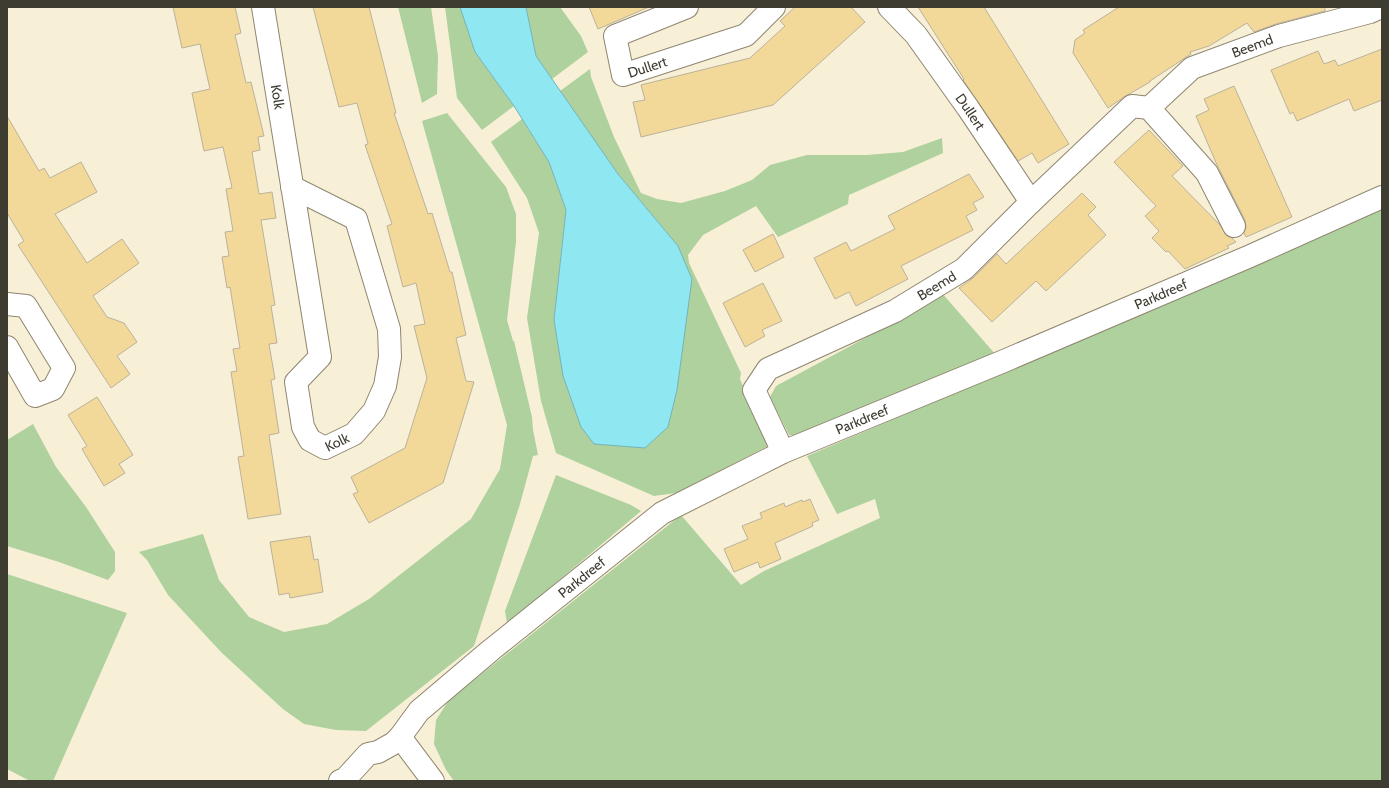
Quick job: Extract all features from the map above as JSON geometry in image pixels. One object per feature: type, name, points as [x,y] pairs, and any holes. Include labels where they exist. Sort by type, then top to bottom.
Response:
[{"type":"street","name":"Kolk","points":[[263,7],[292,187],[320,357],[296,382],[304,427],[310,440],[325,448],[354,434],[374,410],[386,386],[390,357],[389,330],[356,219],[292,187]]},
{"type":"street","name":"Dullert","points":[[687,7],[615,36],[624,75],[746,35],[774,7]]},
{"type":"street","name":"Dullert","points":[[889,7],[916,35],[968,108],[1031,202]]},
{"type":"street","name":"Beemd","points":[[783,452],[754,390],[768,369],[895,311],[964,269],[1031,202],[1132,106],[1150,108],[1192,68],[1278,36],[1372,9]]},
{"type":"street","points":[[1150,108],[1206,173],[1234,226]]},
{"type":"street","name":"Parkdreef","points":[[340,781],[346,778],[368,754],[388,748],[400,737],[419,711],[490,650],[662,513],[783,452],[1241,260],[1382,197]]},
{"type":"street","points":[[7,304],[26,306],[64,368],[53,389],[35,396],[7,347]]},
{"type":"street","points":[[400,737],[433,781]]},
{"type":"green space","points":[[398,7],[431,7],[438,56],[437,94],[422,103]]},
{"type":"green space","points":[[445,7],[460,7],[475,52],[514,106],[482,130],[457,98]]},
{"type":"green space","points":[[526,7],[560,7],[581,36],[588,52],[552,79],[536,56]]},
{"type":"green space","points":[[590,69],[591,77],[614,137],[641,193],[657,199],[681,203],[725,191],[752,180],[770,165],[807,155],[867,155],[903,152],[942,138],[943,153],[849,195],[848,204],[778,237],[756,206],[703,235],[688,255],[689,263],[741,373],[740,379],[768,446],[676,493],[654,496],[556,453],[541,401],[527,318],[539,233],[527,198],[491,142],[522,119],[549,162],[566,210],[554,320],[678,246],[618,174],[560,91]]},
{"type":"green space","points":[[447,113],[506,187],[516,214],[516,242],[507,320],[514,341],[532,417],[538,455],[533,456],[520,504],[474,646],[366,731],[336,730],[304,724],[283,709],[222,653],[168,595],[147,560],[139,552],[203,534],[219,580],[249,617],[284,632],[327,624],[369,599],[471,519],[500,469],[507,425],[422,121]]},
{"type":"green space","points":[[1382,208],[1382,781],[454,781],[446,770],[434,744],[436,720],[449,700],[681,515],[741,585],[764,571],[880,518],[875,499],[837,514],[807,456],[1083,339]]},
{"type":"green space","points":[[941,292],[996,355],[798,436],[789,435],[770,397],[776,386],[880,330]]},
{"type":"green space","points":[[33,424],[56,467],[86,507],[115,552],[115,571],[108,580],[59,562],[7,546],[7,440]]},
{"type":"green space","points":[[556,475],[631,505],[641,511],[507,624],[505,611]]},
{"type":"green space","points":[[7,574],[127,613],[53,781],[30,781],[7,769]]},
{"type":"water","points":[[460,7],[526,7],[536,56],[618,174],[678,246],[692,279],[677,390],[668,427],[645,448],[594,444],[581,427],[563,376],[554,320],[566,210],[549,162],[514,106],[475,52]]},
{"type":"building","points":[[173,7],[235,7],[241,33],[235,35],[246,83],[251,82],[264,136],[258,137],[260,150],[252,152],[259,194],[272,192],[276,218],[261,220],[275,305],[271,306],[277,343],[269,344],[275,379],[271,380],[279,433],[269,435],[281,514],[248,519],[238,457],[244,456],[231,372],[237,371],[233,349],[240,348],[230,287],[227,288],[222,257],[229,256],[225,232],[233,231],[226,189],[232,188],[223,147],[204,151],[192,93],[210,89],[200,44],[182,48]]},
{"type":"building","points":[[313,7],[369,7],[396,113],[394,113],[428,214],[432,213],[450,272],[452,272],[466,335],[456,338],[466,381],[474,382],[443,483],[369,523],[353,494],[358,492],[351,477],[405,448],[427,378],[414,326],[425,324],[416,283],[403,287],[387,226],[392,224],[365,145],[368,144],[357,103],[339,107]]},
{"type":"building","points":[[589,7],[649,7],[598,29]]},
{"type":"building","points":[[795,7],[851,7],[865,22],[773,105],[641,137],[633,102],[645,100],[641,85],[750,58],[785,26],[780,21]]},
{"type":"building","points":[[918,7],[984,7],[1069,144],[1038,163],[1032,153],[1018,161],[963,80],[964,79]]},
{"type":"building","points":[[1119,7],[1325,7],[1325,11],[1276,24],[1254,32],[1247,23],[1209,46],[1190,52],[1191,54],[1150,82],[1108,108],[1073,53],[1075,40],[1085,33],[1083,30]]},
{"type":"building","points":[[1382,49],[1382,100],[1354,111],[1349,99],[1297,121],[1293,112],[1290,114],[1271,70],[1318,51],[1324,64],[1335,60],[1338,66]]},
{"type":"building","points":[[1234,86],[1292,217],[1246,237],[1244,233],[1246,227],[1245,220],[1217,165],[1196,116],[1209,110],[1204,99]]},
{"type":"building","points":[[7,116],[39,171],[44,168],[50,178],[81,162],[97,192],[55,214],[87,263],[122,239],[139,263],[93,296],[107,317],[124,323],[137,342],[117,356],[130,374],[111,388],[18,245],[24,241],[7,213]]},
{"type":"building","points":[[1149,130],[1183,166],[1172,176],[1220,225],[1227,236],[1236,242],[1227,246],[1229,248],[1185,269],[1168,251],[1166,252],[1152,238],[1159,231],[1145,216],[1156,206],[1114,162]]},
{"type":"building","points":[[969,174],[984,197],[973,203],[977,210],[966,216],[973,230],[901,266],[908,279],[856,306],[849,292],[835,299],[814,258],[846,242],[851,251],[895,229],[888,216]]},
{"type":"building","points":[[1082,193],[1096,207],[1088,215],[1106,235],[1046,291],[1036,281],[992,322],[959,288],[973,278],[997,254],[1006,264]]},
{"type":"building","points":[[773,234],[784,257],[755,272],[743,250]]},
{"type":"building","points":[[763,283],[782,321],[762,330],[765,336],[745,347],[723,303]]},
{"type":"building","points":[[97,397],[133,455],[119,464],[125,473],[104,486],[82,449],[87,446],[68,415]]},
{"type":"building","points":[[810,499],[819,520],[812,523],[813,526],[775,543],[781,559],[760,568],[758,562],[734,572],[724,549],[748,539],[742,526],[762,518],[760,513],[784,503],[785,507],[802,500],[803,502]]},
{"type":"building","points":[[310,536],[314,560],[318,559],[323,592],[290,598],[289,593],[279,595],[270,542]]}]
